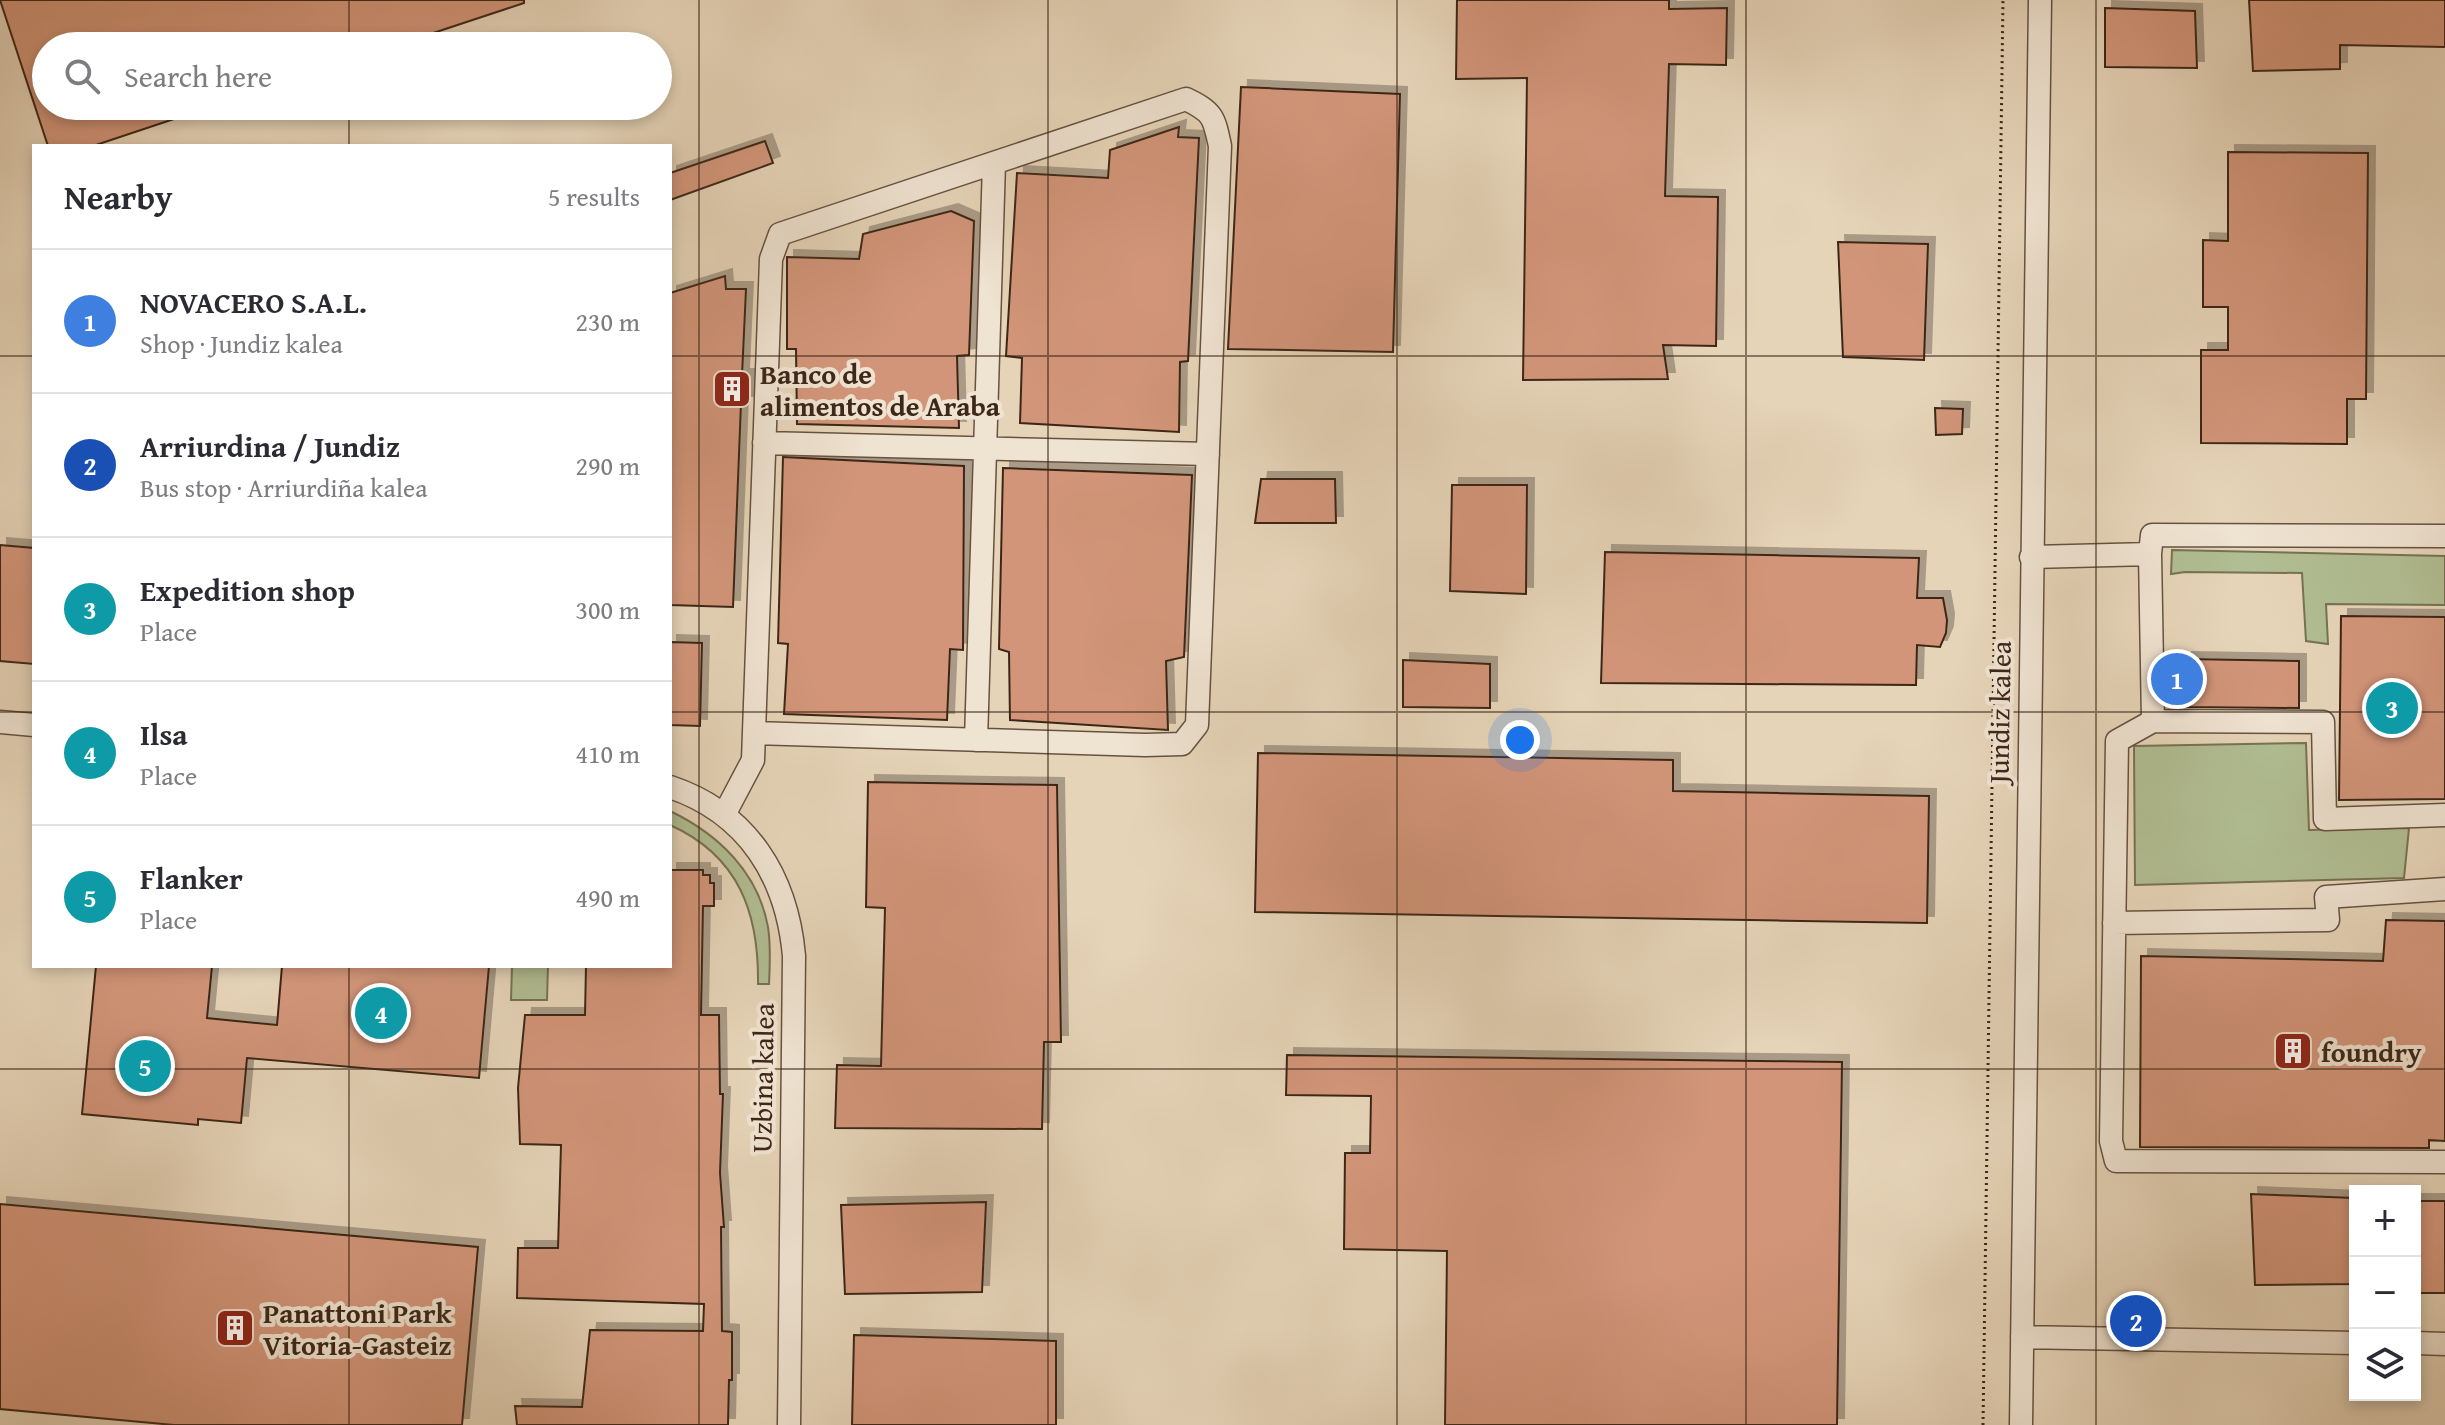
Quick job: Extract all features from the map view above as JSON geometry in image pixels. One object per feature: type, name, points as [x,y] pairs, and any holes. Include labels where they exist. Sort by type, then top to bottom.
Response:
[{"type":"street","name":"Jundiz kalea","points":[[2021,1425],[2040,0]]},
{"type":"street","points":[[724,815],[753,760],[771,259],[780,234],[1186,99],[1205,108],[1215,122],[1220,146],[1197,725],[1182,744],[1145,745],[754,733]]},
{"type":"street","points":[[976,740],[994,163]]},
{"type":"street","points":[[764,443],[1208,454]]},
{"type":"street","points":[[2153,721],[2152,535],[2445,536]]},
{"type":"street","points":[[2031,557],[2150,554]]},
{"type":"street","points":[[2445,815],[2325,819],[2323,722],[2153,721],[2117,741],[2111,1141],[2116,1161],[2445,1162]]},
{"type":"street","points":[[0,722],[32,725]]},
{"type":"street","name":"Uzbina kalea","points":[[672,788],[724,815],[747,835],[765,859],[786,903],[791,929],[794,956],[789,1425]]},
{"type":"street","points":[[2114,923],[2328,920],[2326,897],[2445,889]]},
{"type":"street","points":[[2022,1337],[2349,1343]]},
{"type":"street","points":[[2421,1343],[2445,1344]]},
{"type":"path","points":[[1983,1425],[2003,0]]},
{"type":"green space","points":[[2172,550],[2445,556],[2445,605],[2326,604],[2328,644],[2306,641],[2302,573],[2171,574]]},
{"type":"green space","points":[[2306,743],[2309,830],[2409,828],[2404,878],[2135,885],[2134,746]]},
{"type":"green space","points":[[672,812],[719,843],[745,872],[755,889],[768,927],[769,984],[758,984],[754,934],[740,890],[713,853],[672,826]]},
{"type":"green space","points":[[512,968],[548,968],[547,1000],[511,1000]]},
{"type":"building","points":[[0,0],[524,0],[524,3],[436,32],[32,32],[32,97]]},
{"type":"building","points":[[1457,0],[1669,0],[1669,9],[1727,8],[1726,65],[1669,64],[1665,196],[1718,197],[1716,346],[1663,345],[1668,379],[1523,380],[1527,78],[1456,79]]},
{"type":"building","points":[[2249,0],[2445,0],[2445,47],[2340,45],[2340,69],[2253,71]]},
{"type":"building","points":[[2105,8],[2195,11],[2197,68],[2105,67]]},
{"type":"building","points":[[1241,87],[1400,94],[1393,352],[1228,349]]},
{"type":"building","points":[[39,120],[171,120],[99,144],[47,144]]},
{"type":"building","points":[[1179,127],[1178,137],[1199,138],[1188,361],[1180,362],[1179,432],[1020,423],[1022,358],[1006,356],[1017,173],[1108,178],[1110,150]]},
{"type":"building","points":[[765,141],[773,163],[672,199],[672,172]]},
{"type":"building","points":[[2228,152],[2368,153],[2366,399],[2347,399],[2347,444],[2201,443],[2201,350],[2228,350],[2228,307],[2203,307],[2203,240],[2228,241]]},
{"type":"building","points":[[951,211],[974,221],[969,355],[957,356],[959,428],[797,424],[796,349],[787,349],[787,257],[859,259],[863,234]]},
{"type":"building","points":[[1838,242],[1928,244],[1924,360],[1843,357]]},
{"type":"building","points":[[725,276],[726,289],[746,289],[742,376],[748,376],[746,403],[741,403],[733,607],[672,605],[672,292]]},
{"type":"building","points":[[1935,408],[1963,409],[1962,434],[1936,435]]},
{"type":"building","points":[[783,457],[964,466],[963,650],[950,649],[947,720],[784,714],[788,644],[778,643]]},
{"type":"building","points":[[1003,468],[1192,475],[1184,657],[1166,661],[1168,730],[1010,720],[1009,652],[999,649]]},
{"type":"building","points":[[1261,479],[1335,479],[1336,523],[1255,523]]},
{"type":"building","points":[[1452,485],[1527,485],[1526,594],[1450,591]]},
{"type":"building","points":[[0,545],[32,548],[32,664],[0,661]]},
{"type":"building","points":[[1605,552],[1919,558],[1917,598],[1943,598],[1946,633],[1940,647],[1917,645],[1916,685],[1601,683]]},
{"type":"building","points":[[2341,616],[2445,617],[2445,799],[2339,800]]},
{"type":"building","points":[[672,642],[702,643],[700,726],[672,725]]},
{"type":"building","points":[[2185,659],[2299,661],[2299,708],[2186,707]]},
{"type":"building","points":[[1403,660],[1490,664],[1490,708],[1403,707]]},
{"type":"building","points":[[1258,753],[1673,760],[1673,791],[1929,796],[1927,923],[1255,912]]},
{"type":"building","points":[[868,782],[1057,785],[1061,1042],[1044,1042],[1042,1129],[835,1128],[837,1065],[881,1066],[885,908],[866,907]]},
{"type":"building","points":[[672,870],[703,870],[703,875],[710,875],[710,883],[714,883],[714,906],[703,906],[701,1015],[719,1015],[720,1094],[723,1094],[720,1173],[724,1227],[721,1227],[722,1331],[732,1332],[728,1425],[517,1425],[515,1406],[582,1407],[590,1330],[703,1331],[704,1304],[517,1298],[518,1248],[558,1248],[561,1145],[520,1144],[518,1088],[525,1015],[585,1015],[586,968],[672,968]]},
{"type":"building","name":"foundry","points":[[2386,920],[2445,921],[2445,1141],[2429,1140],[2429,1148],[2140,1147],[2141,956],[2383,961]]},
{"type":"building","points":[[96,968],[212,968],[207,1018],[277,1025],[282,968],[489,968],[479,1078],[247,1058],[241,1123],[198,1119],[198,1125],[82,1114]]},
{"type":"building","points":[[1287,1055],[1842,1062],[1837,1425],[1445,1425],[1447,1251],[1344,1249],[1345,1153],[1370,1153],[1371,1096],[1286,1095]]},
{"type":"building","points":[[2251,1194],[2349,1198],[2349,1284],[2255,1285]]},
{"type":"building","points":[[2421,1201],[2445,1201],[2445,1293],[2421,1293]]},
{"type":"building","points":[[986,1202],[982,1292],[845,1294],[841,1205]]},
{"type":"building","name":"Panattoni Park Vitoria-Gasteiz","points":[[0,1204],[478,1247],[462,1425],[174,1425],[0,1409]]},
{"type":"building","points":[[854,1335],[1056,1341],[1056,1425],[852,1425]]},
{"type":"place","name":"Banco de alimentos de Araba","points":[[732,389]]},
{"type":"place","name":"NOVACERO S.A.L.","points":[[2177,679]]},
{"type":"place","name":"Expedition shop","points":[[2392,708]]},
{"type":"place","name":"Ilsa","points":[[381,1013]]},
{"type":"place","name":"foundry","points":[[2293,1051]]},
{"type":"place","name":"Flanker","points":[[145,1066]]},
{"type":"place","name":"Arriurdina / Jundiz","points":[[2136,1321]]},
{"type":"place","name":"Panattoni Park Vitoria-Gasteiz","points":[[235,1328]]}]
